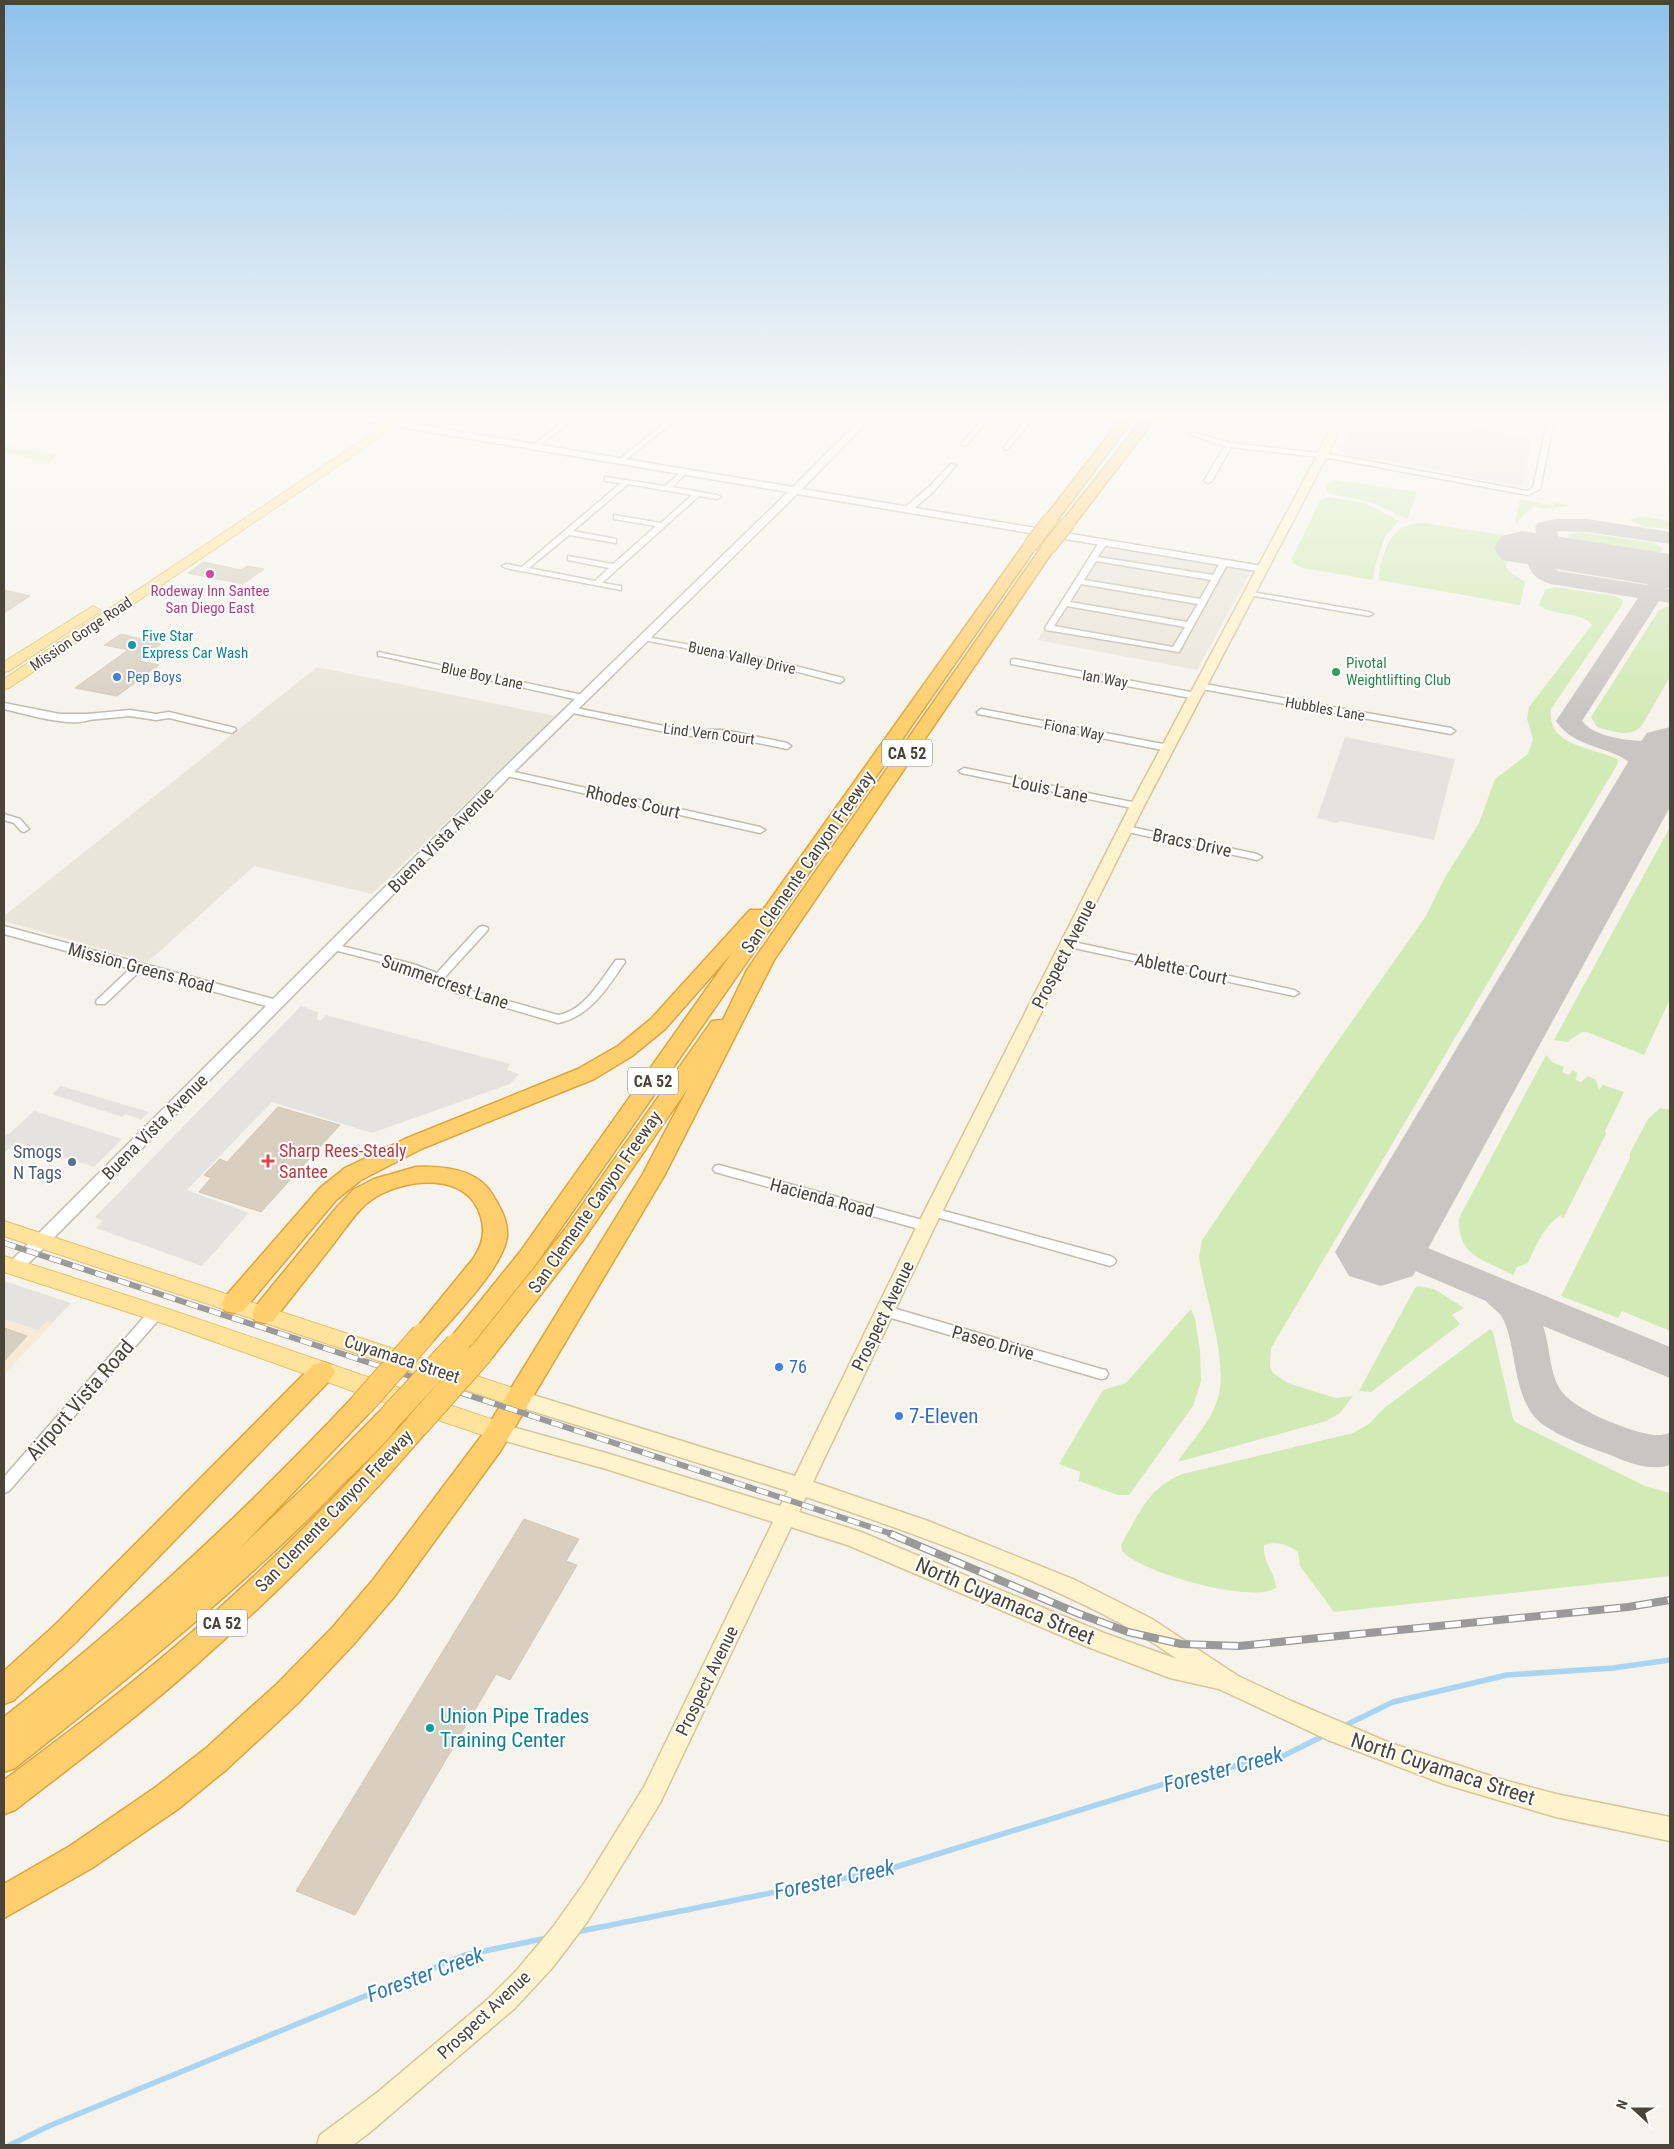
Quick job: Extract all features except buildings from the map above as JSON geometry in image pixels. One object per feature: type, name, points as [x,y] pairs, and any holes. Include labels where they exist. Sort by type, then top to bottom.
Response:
[{"type":"highway","name":"San Clemente Canyon Freeway","points":[[4,1758],[131,1659],[252,1555],[324,1487],[457,1346],[528,1258],[1030,546],[1054,515]]},
{"type":"highway","name":"San Clemente Canyon Freeway","points":[[4,1799],[109,1719],[195,1648],[271,1578],[391,1455],[524,1303],[766,958],[1048,548],[1073,515]]},
{"type":"highway","points":[[234,1304],[328,1194],[352,1174],[413,1144],[556,1088],[586,1074],[625,1051],[664,1017],[786,881],[844,811]]},
{"type":"highway","points":[[4,1902],[81,1857],[167,1798],[216,1759],[288,1693],[342,1637],[383,1589],[498,1431],[653,1176],[766,958]]},
{"type":"highway","points":[[4,1735],[112,1646],[199,1569],[270,1500],[363,1404],[423,1335],[493,1246],[496,1228],[487,1201],[478,1190],[462,1181],[444,1176],[424,1174],[405,1177],[365,1193],[344,1214],[264,1314]]},
{"type":"highway","points":[[4,1690],[66,1634],[322,1372]]},
{"type":"main road","name":"Mission Gorge Road","points":[[4,668],[241,515]]},
{"type":"main road","name":"Mission Gorge Road","points":[[4,685],[251,515]]},
{"type":"main road","name":"Prospect Avenue","points":[[330,2145],[355,2128],[476,2025],[526,1979],[602,1877],[652,1795],[930,1219],[1069,944],[1136,806],[1291,515]]},
{"type":"main road","name":"Cuyamaca Street","points":[[4,1228],[517,1398],[800,1486]]},
{"type":"main road","points":[[9,1266],[156,1313],[322,1372],[498,1431],[606,1461],[786,1517]]},
{"type":"main road","name":"North Cuyamaca Street","points":[[800,1486],[888,1514],[938,1533],[1081,1593],[1174,1644],[1226,1681],[1288,1712],[1374,1750],[1526,1798],[1617,1820],[1670,1829]]},
{"type":"main road","name":"North Cuyamaca Street","points":[[786,1517],[854,1538],[1096,1640],[1170,1668],[1226,1681]]},
{"type":"street","points":[[524,569],[587,515]]},
{"type":"street","points":[[596,584],[673,515]]},
{"type":"street","name":"Buena Vista Avenue","points":[[9,1266],[41,1240],[278,1005],[506,773],[768,515]]},
{"type":"street","points":[[938,515],[1262,569]]},
{"type":"street","points":[[618,517],[662,525]]},
{"type":"street","points":[[567,532],[613,541]]},
{"type":"street","points":[[1103,543],[1049,628],[1176,650],[1224,563]]},
{"type":"street","points":[[571,558],[615,567]]},
{"type":"street","points":[[1093,558],[1215,578]]},
{"type":"street","points":[[506,566],[618,588]]},
{"type":"street","points":[[1078,581],[1202,602]]},
{"type":"street","points":[[1249,593],[1369,614]]},
{"type":"street","points":[[1064,603],[1190,625]]},
{"type":"street","name":"Buena Valley Drive","points":[[644,638],[772,663],[840,680]]},
{"type":"street","name":"Blue Boy Lane","points":[[381,654],[583,698]]},
{"type":"street","name":"Ian Way","points":[[1014,662],[1197,691]]},
{"type":"street","name":"Hubbles Lane","points":[[1197,691],[1451,731]]},
{"type":"street","points":[[4,706],[60,718],[130,713],[156,717],[169,715],[232,730]]},
{"type":"street","name":"Lind Vern Court","points":[[571,710],[684,733],[725,733],[787,746]]},
{"type":"street","name":"Fiona Way","points":[[981,712],[1168,748]]},
{"type":"street","name":"Louis Lane","points":[[964,771],[1136,806]]},
{"type":"street","name":"Rhodes Court","points":[[506,773],[760,830]]},
{"type":"street","points":[[4,817],[17,821],[24,829]]},
{"type":"street","name":"Bracs Drive","points":[[1126,829],[1257,857]]},
{"type":"street","points":[[439,978],[483,929]]},
{"type":"street","name":"Mission Greens Road","points":[[4,930],[278,1005]]},
{"type":"street","name":"Ablette Court","points":[[1069,944],[1294,993]]},
{"type":"street","name":"Summercrest Lane","points":[[334,947],[409,966],[439,978],[457,990],[558,1019],[567,1019],[579,1012],[620,962]]},
{"type":"street","points":[[101,1002],[138,967]]},
{"type":"street","name":"Hacienda Road","points":[[719,1169],[1110,1261]]},
{"type":"street","name":"Paseo Drive","points":[[886,1311],[1101,1374]]},
{"type":"street","name":"Airport Vista Road","points":[[4,1487],[156,1313]]},
{"type":"shaded area","points":[[1098,544],[1251,571],[1197,670],[1037,640]]},
{"type":"shaded area","points":[[317,667],[555,716],[372,894],[254,866],[148,962],[4,921],[4,916]]},
{"type":"shaded area","points":[[1345,737],[1455,759],[1434,840],[1317,818]]},
{"type":"shaded area","points":[[301,1006],[318,1012],[317,1019],[320,1021],[326,1015],[510,1064],[507,1070],[519,1074],[510,1084],[372,1133],[272,1102],[187,1190],[249,1213],[202,1266],[96,1228],[103,1221],[95,1217]]},
{"type":"shaded area","points":[[61,1086],[149,1112],[141,1120],[125,1114],[122,1117],[52,1094]]},
{"type":"shaded area","points":[[34,1111],[122,1139],[94,1167],[16,1142],[4,1153],[4,1135],[9,1134]]},
{"type":"shaded area","points":[[4,1281],[71,1303],[53,1322],[47,1321],[38,1330],[4,1319]]},
{"type":"shaded area","points":[[4,1284],[71,1303],[4,1375]]},
{"type":"green space","points":[[1313,515],[1388,515],[1399,521],[1385,537],[1376,562],[1373,580],[1302,568],[1293,563],[1292,559]]},
{"type":"green space","points":[[1399,515],[1409,515],[1408,517],[1412,518]]},
{"type":"green space","points":[[1517,515],[1523,515],[1515,525]]},
{"type":"green space","points":[[1642,516],[1670,521],[1670,529],[1645,527],[1629,520]]},
{"type":"green space","points":[[1424,523],[1511,536],[1506,567],[1525,582],[1520,605],[1379,580],[1384,552],[1391,538],[1407,526]]},
{"type":"green space","points":[[1581,532],[1654,543],[1663,548],[1659,554],[1650,556],[1582,546],[1569,540],[1568,534]]},
{"type":"green space","points":[[1577,568],[1632,577],[1639,580],[1637,582],[1570,571]]},
{"type":"green space","points":[[1555,587],[1615,596],[1623,600],[1622,605],[1551,709],[1551,721],[1555,730],[1562,737],[1582,747],[1615,758],[1618,760],[1617,765],[1271,1348],[1270,1367],[1273,1373],[1288,1383],[1335,1398],[1353,1396],[1340,1413],[1326,1421],[1178,1462],[1209,1418],[1217,1401],[1220,1386],[1219,1350],[1199,1257],[1202,1240],[1326,1058],[1426,916],[1444,879],[1479,823],[1495,779],[1528,754],[1533,739],[1527,719],[1529,707],[1592,625],[1582,618],[1551,611],[1539,605],[1545,590]]},
{"type":"green space","points":[[1670,605],[1670,677],[1642,725],[1633,732],[1627,733],[1597,727],[1591,717],[1659,610]]},
{"type":"green space","points":[[1670,827],[1670,999],[1644,1055],[1587,1032],[1582,1032],[1567,1042],[1554,1040]]},
{"type":"green space","points":[[1546,1055],[1552,1062],[1564,1067],[1562,1072],[1569,1075],[1573,1070],[1577,1073],[1576,1080],[1581,1082],[1588,1076],[1596,1080],[1599,1090],[1603,1085],[1624,1092],[1605,1131],[1606,1134],[1563,1219],[1561,1215],[1550,1225],[1541,1236],[1528,1263],[1517,1267],[1513,1275],[1483,1261],[1468,1249],[1460,1231],[1459,1218]]},
{"type":"green space","points":[[1660,1108],[1670,1110],[1670,1331],[1622,1311],[1618,1318],[1561,1296],[1630,1158],[1630,1153],[1648,1119]]},
{"type":"green space","points":[[1418,1286],[1434,1289],[1464,1308],[1452,1315],[1460,1324],[1371,1392],[1359,1391],[1415,1288]]},
{"type":"green space","points":[[1191,1309],[1195,1319],[1200,1351],[1201,1381],[1193,1406],[1129,1495],[1118,1495],[1079,1481],[1080,1472],[1059,1464],[1103,1390],[1126,1383]]},
{"type":"green space","points":[[1490,1329],[1493,1332],[1513,1419],[1517,1423],[1645,1486],[1670,1493],[1670,1576],[1334,1612],[1300,1566],[1298,1552],[1282,1544],[1264,1545],[1265,1558],[1274,1577],[1276,1588],[1263,1592],[1244,1592],[1197,1584],[1151,1568],[1133,1560],[1122,1551],[1121,1545],[1145,1504],[1160,1487],[1170,1480],[1182,1474],[1353,1433],[1369,1424],[1383,1409]]},
{"type":"waterway","name":"Forester Creek","points":[[1342,1727],[1393,1702],[1507,1675],[1613,1668],[1670,1660]]},
{"type":"waterway","name":"Forester Creek","points":[[576,1932],[886,1870],[1193,1775],[1283,1756],[1325,1735]]},
{"type":"waterway","name":"Forester Creek","points":[[10,2145],[49,2126],[465,1955],[547,1938]]},
{"type":"taxiway","points":[[1585,557],[1559,547],[1549,540],[1546,528],[1570,524],[1670,538]]},
{"type":"taxiway","points":[[1587,558],[1555,557],[1543,561],[1539,565],[1541,570],[1551,577],[1653,593]]},
{"type":"taxiway","points":[[1653,593],[1670,567]]},
{"type":"taxiway","points":[[1653,593],[1670,596]]},
{"type":"taxiway","points":[[1653,593],[1569,721],[1586,736],[1600,741],[1630,747],[1670,751]]},
{"type":"taxiway","points":[[1618,746],[1640,756],[1653,772],[1627,818]]},
{"type":"taxiway","points":[[1386,1244],[1670,1363]]},
{"type":"taxiway","points":[[1500,1293],[1513,1304],[1522,1318],[1539,1386],[1546,1401],[1558,1414],[1598,1433],[1632,1446],[1648,1451],[1661,1452],[1670,1449]]},
{"type":"runway","points":[[1522,548],[1670,571]]},
{"type":"runway","points":[[1381,1252],[1670,747]]},
{"type":"tram line","points":[[1628,1607],[1670,1602]]},
{"type":"railway","points":[[4,1243],[895,1535]]},
{"type":"railway","points":[[891,1534],[1077,1613],[1128,1632],[1181,1644],[1239,1646],[1628,1607],[1670,1600]]},
{"type":"place","name":"Rodeway Inn Santee San Diego East","points":[[210,574]]},
{"type":"place","name":"Five Star Express Car Wash","points":[[132,645]]},
{"type":"place","name":"Pivotal Weightlifting Club","points":[[1336,672]]},
{"type":"place","name":"Pep Boys","points":[[117,677]]},
{"type":"place","name":"Sharp Rees-Stealy Santee","points":[[268,1161]]},
{"type":"place","name":"Smogs N Tags","points":[[72,1162]]},
{"type":"place","name":"76","points":[[779,1367]]},
{"type":"place","name":"7-Eleven","points":[[899,1416]]},
{"type":"place","name":"Union Pipe Trades Training Center","points":[[430,1728]]}]
